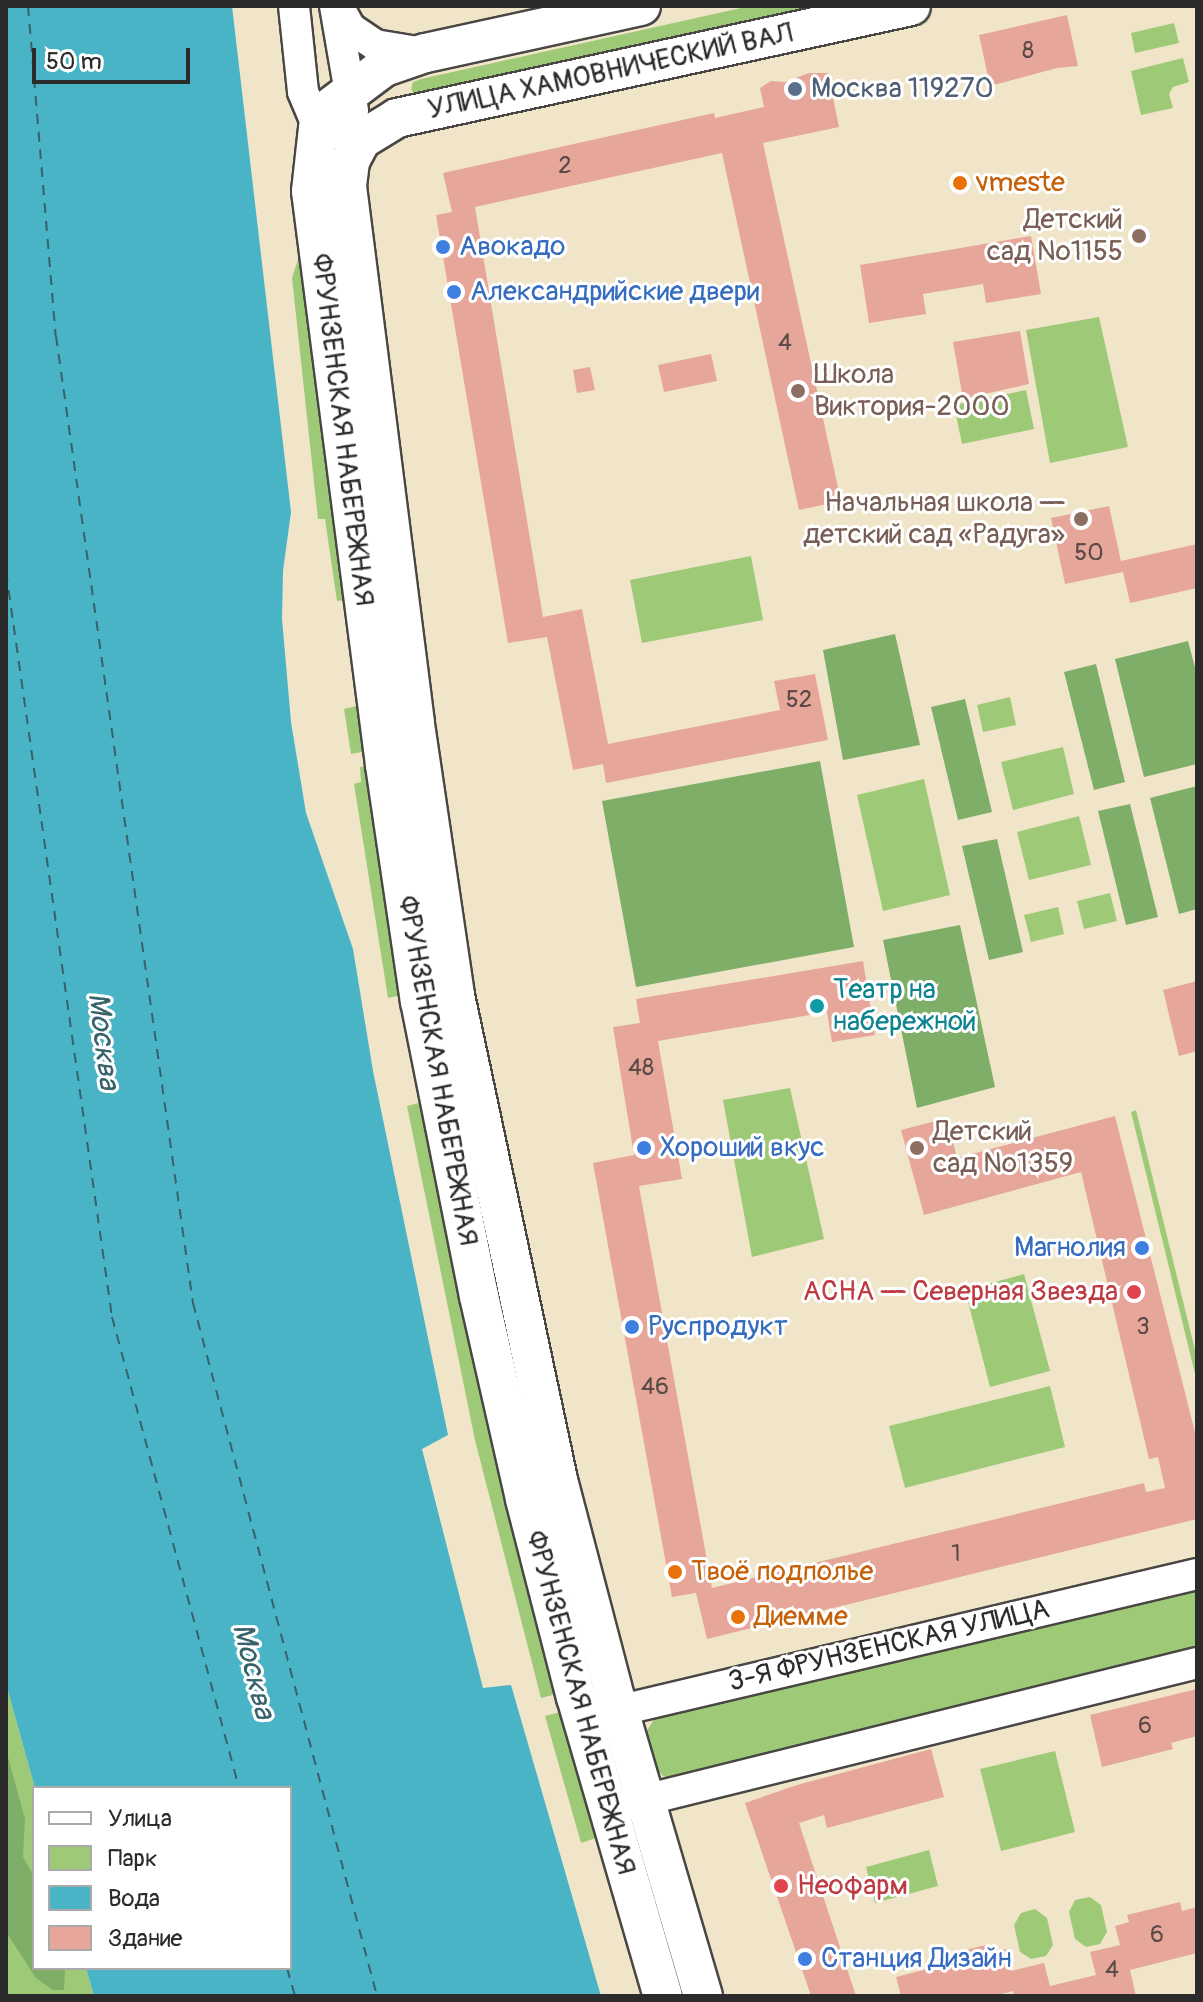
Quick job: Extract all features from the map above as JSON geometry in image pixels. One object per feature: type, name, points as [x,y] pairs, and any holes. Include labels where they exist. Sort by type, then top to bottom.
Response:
[{"type":"main road","name":"УЛИЦА ХАМОВНИЧЕСКИЙ ВАЛ","points":[[318,128],[328,109],[347,91],[384,67],[425,53],[641,6]]},
{"type":"main road","name":"УЛИЦА ХАМОВНИЧЕСКИЙ ВАЛ","points":[[361,140],[397,118],[911,6]]},
{"type":"main road","name":"ФРУНЗЕНСКАЯ НАБЕРЕЖНАЯ","points":[[318,128],[311,191],[385,765],[420,1001],[521,1483],[582,1720],[663,1996]]},
{"type":"main road","name":"ФРУНЗЕНСКАЯ НАБЕРЕЖНАЯ","points":[[361,140],[350,161],[347,186],[415,723],[455,995],[558,1480],[644,1800],[703,1996]]},
{"type":"street","points":[[294,6],[303,92],[318,128],[361,140]]},
{"type":"street","points":[[337,6],[347,91],[361,140]]},
{"type":"street","name":"УЛИЦА ХАМОВНИЧЕСКИЙ ВАЛ","points":[[337,6],[350,28],[375,45],[425,53]]},
{"type":"street","name":"3-Я ФРУНЗЕНСКАЯ УЛИЦА","points":[[582,1720],[1197,1574]]},
{"type":"street","points":[[607,1810],[1197,1663]]},
{"type":"green space","points":[[750,6],[836,6],[424,96],[414,94],[411,89],[413,82],[421,79]]},
{"type":"green space","points":[[1174,23],[1179,43],[1135,53],[1131,33]]},
{"type":"green space","points":[[1183,58],[1189,82],[1173,87],[1169,94],[1173,108],[1141,115],[1131,71]]},
{"type":"green space","points":[[301,250],[346,600],[337,601],[325,519],[318,519],[292,278]]},
{"type":"green space","points":[[1099,317],[1128,447],[1050,463],[1026,330]]},
{"type":"green space","points":[[1026,390],[1034,429],[962,444],[954,405]]},
{"type":"green space","points":[[751,556],[763,620],[642,643],[630,580]]},
{"type":"green space","points":[[895,634],[920,745],[843,760],[823,650]]},
{"type":"green space","points":[[1188,641],[1197,675],[1197,764],[1144,777],[1115,659]]},
{"type":"green space","points":[[1096,664],[1125,782],[1094,790],[1064,672]]},
{"type":"green space","points":[[1010,697],[1016,725],[983,732],[977,705]]},
{"type":"green space","points":[[965,699],[992,812],[958,820],[931,707]]},
{"type":"green space","points":[[360,705],[367,751],[351,754],[344,709]]},
{"type":"green space","points":[[1063,747],[1074,794],[1013,810],[1001,762]]},
{"type":"green space","points":[[820,761],[854,947],[636,987],[602,801]]},
{"type":"green space","points":[[369,766],[401,995],[388,998],[354,784],[361,782],[360,767]]},
{"type":"green space","points":[[924,779],[950,895],[883,911],[857,795]]},
{"type":"green space","points":[[1197,786],[1197,909],[1179,914],[1150,798]]},
{"type":"green space","points":[[1130,804],[1158,917],[1126,925],[1098,811]]},
{"type":"green space","points":[[1079,816],[1091,865],[1029,880],[1017,832]]},
{"type":"green space","points":[[997,839],[1023,952],[989,960],[962,846]]},
{"type":"green space","points":[[1110,893],[1117,921],[1084,929],[1077,901]]},
{"type":"green space","points":[[1058,907],[1064,934],[1031,942],[1024,915]]},
{"type":"green space","points":[[960,925],[995,1087],[917,1108],[883,940]]},
{"type":"green space","points":[[790,1088],[824,1239],[752,1257],[723,1100]]},
{"type":"green space","points":[[422,1102],[556,1694],[541,1698],[475,1440],[407,1106]]},
{"type":"green space","points":[[1136,1110],[1197,1358],[1197,1382],[1131,1112]]},
{"type":"green space","points":[[1024,1274],[1050,1371],[990,1387],[965,1290]]},
{"type":"green space","points":[[1050,1386],[1065,1447],[905,1488],[889,1426]]},
{"type":"green space","points":[[1197,1587],[1197,1651],[672,1779],[663,1776],[655,1767],[646,1732],[656,1716]]},
{"type":"green space","points":[[6,1684],[34,1786],[32,1786],[32,1970],[87,1970],[94,1996],[6,1996]]},
{"type":"green space","points":[[560,1712],[596,1838],[581,1843],[545,1716]]},
{"type":"green space","points":[[6,1750],[25,1819],[23,1857],[32,1873],[32,1970],[65,1970],[64,1990],[53,1990],[36,1978],[6,1932]]},
{"type":"green space","points":[[1055,1751],[1075,1832],[1001,1851],[980,1769]]},
{"type":"green space","points":[[929,1850],[938,1886],[875,1903],[866,1867]]},
{"type":"green space","points":[[1090,1897],[1101,1905],[1107,1932],[1100,1944],[1086,1947],[1075,1939],[1069,1912],[1075,1900]]},
{"type":"green space","points":[[1035,1909],[1047,1918],[1053,1945],[1046,1956],[1031,1959],[1020,1952],[1014,1925],[1021,1913]]},
{"type":"water","name":"Москва","points":[[6,6],[232,6],[291,512],[283,571],[282,619],[291,722],[306,813],[353,949],[373,1071],[448,1435],[422,1449],[483,1688],[511,1685],[601,1996],[94,1996],[87,1970],[292,1970],[292,1786],[34,1786],[6,1684]]},
{"type":"building","points":[[1067,15],[1078,66],[1057,68],[990,86],[979,35]]},
{"type":"building","points":[[809,73],[828,73],[839,127],[763,143],[841,501],[799,510],[722,153],[475,207],[543,617],[582,609],[608,744],[780,710],[774,681],[815,674],[828,740],[606,783],[603,764],[573,770],[547,637],[508,643],[436,215],[452,212],[443,173],[714,113],[715,118],[764,107],[760,88],[771,81],[785,82]]},
{"type":"building","points":[[1031,236],[1041,294],[986,303],[983,284],[923,294],[926,314],[869,323],[860,265]]},
{"type":"building","points":[[1020,331],[1029,384],[963,399],[953,342]]},
{"type":"building","points":[[711,354],[717,381],[664,392],[658,365]]},
{"type":"building","points":[[590,367],[595,390],[577,393],[573,370]]},
{"type":"building","points":[[1109,506],[1121,561],[1197,544],[1197,588],[1130,603],[1123,572],[1065,584],[1051,518]]},
{"type":"building","points":[[863,961],[875,1035],[832,1042],[827,1012],[658,1041],[682,1179],[639,1186],[712,1588],[1144,1483],[1146,1492],[1165,1488],[1158,1457],[1149,1459],[1081,1172],[924,1215],[901,1130],[947,1118],[957,1158],[1115,1116],[1197,1440],[1197,1519],[707,1639],[696,1593],[672,1597],[593,1163],[634,1155],[613,1027],[640,1023],[636,999]]},
{"type":"building","points":[[1197,981],[1197,1051],[1179,1056],[1163,990]]},
{"type":"building","points":[[1197,1689],[1197,1736],[1171,1743],[1173,1749],[1102,1767],[1090,1715]]},
{"type":"building","points":[[931,1749],[944,1797],[827,1828],[824,1815],[799,1823],[856,1996],[811,1996],[745,1803],[797,1785]]},
{"type":"building","points":[[1180,1902],[1182,1911],[1197,1907],[1197,1953],[1130,1970],[1136,1996],[1014,1996],[1013,1991],[995,1996],[901,1996],[896,1977],[939,1966],[937,1957],[990,1944],[992,1952],[1006,1949],[1011,1971],[1044,1963],[1050,1986],[1096,1975],[1090,1952],[1120,1945],[1115,1926],[1129,1922],[1127,1915]]},
{"type":"ferry route","points":[[28,6],[56,336],[193,1303],[377,1996]]},
{"type":"ferry route","points":[[6,572],[112,1317],[238,1786]]},
{"type":"ferry route","points":[[288,1970],[295,1996]]},
{"type":"place","name":"Москва 119270","points":[[795,89]]},
{"type":"place","name":"vmeste","points":[[960,183]]},
{"type":"place","name":"Детский сад №1155","points":[[1139,236]]},
{"type":"place","name":"Авокадо","points":[[443,247]]},
{"type":"place","name":"Александрийские двери","points":[[454,292]]},
{"type":"place","name":"Школа Виктория-2000","points":[[798,391]]},
{"type":"place","name":"Начальная школа — детский сад «Радуга»","points":[[1081,519]]},
{"type":"place","name":"Театр на набережной","points":[[817,1006]]},
{"type":"place","name":"Хороший вкус","points":[[644,1148]]},
{"type":"place","name":"Детский сад №1359","points":[[917,1148]]},
{"type":"place","name":"Магнолия","points":[[1142,1248]]},
{"type":"place","name":"АСНА — Северная Звезда","points":[[1134,1292]]},
{"type":"place","name":"Руспродукт","points":[[632,1327]]},
{"type":"place","name":"Твоё подполье","points":[[675,1572]]},
{"type":"place","name":"Диемме","points":[[738,1617]]},
{"type":"place","name":"Неофарм","points":[[781,1886]]},
{"type":"place","name":"Станция Дизайн","points":[[805,1959]]}]
